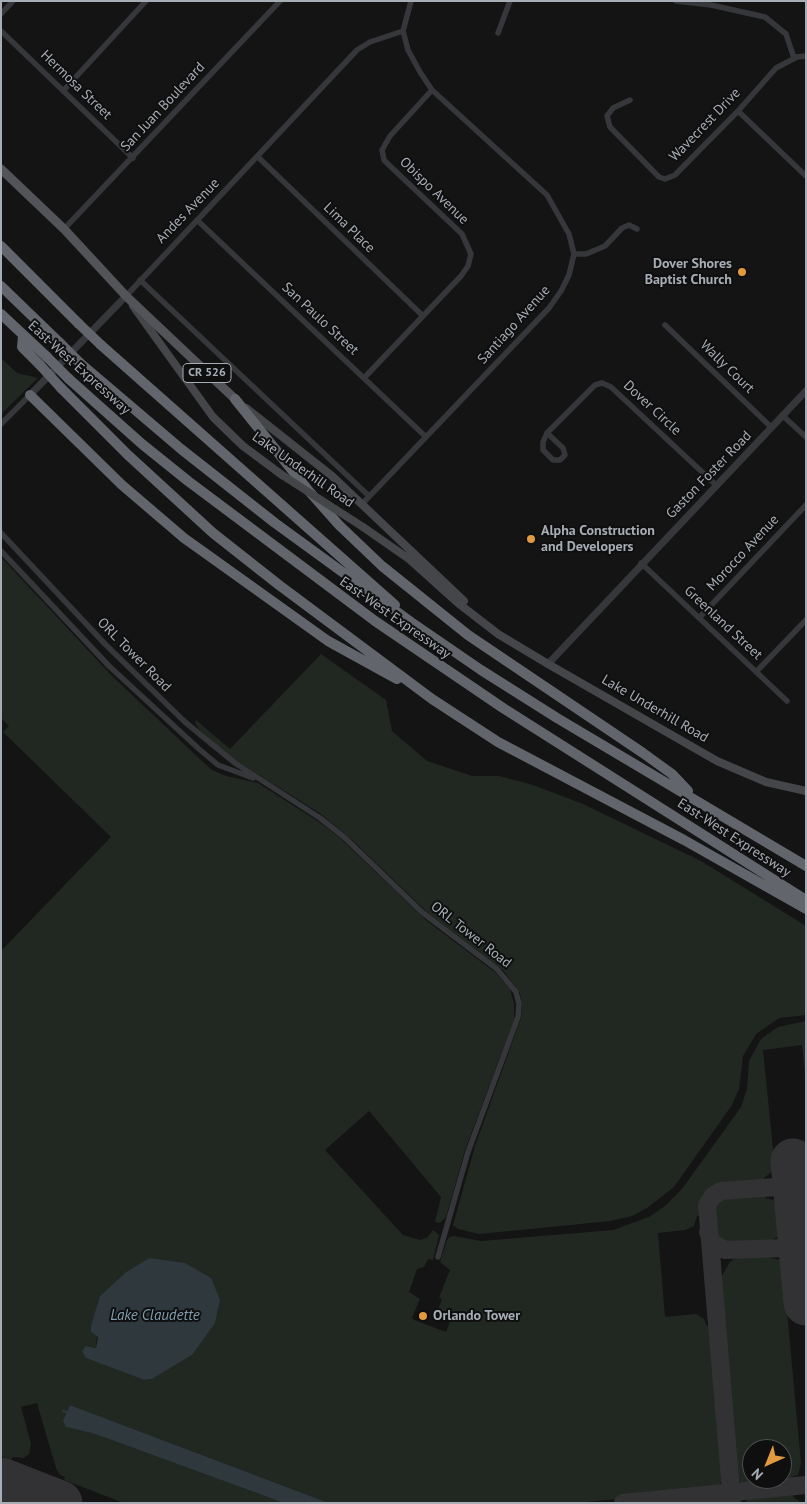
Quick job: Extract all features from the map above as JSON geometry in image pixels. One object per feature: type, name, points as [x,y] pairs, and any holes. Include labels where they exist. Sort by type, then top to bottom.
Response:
[{"type":"highway","points":[[1,246],[79,324],[158,398],[383,593],[411,622]]},
{"type":"highway","name":"East-West Expressway","points":[[1,286],[80,363],[167,438],[342,574],[481,670],[806,866]]},
{"type":"highway","name":"East-West Expressway","points":[[1,314],[23,336],[22,347],[69,379],[142,444],[188,481],[375,621],[503,708],[806,900]]},
{"type":"highway","points":[[43,361],[61,388],[128,455],[214,533],[279,585],[432,698],[498,742],[684,840],[806,909]]},
{"type":"highway","points":[[30,395],[122,484],[184,538],[328,641],[432,698]]},
{"type":"highway","points":[[235,399],[308,490],[339,525],[382,566],[468,635],[672,774],[698,800]]},
{"type":"main road","name":"Lake Underhill Road","points":[[1,169],[64,229],[126,296],[235,399],[362,504],[498,634]]},
{"type":"main road","name":"Lake Underhill Road","points":[[126,296],[213,417],[243,446],[282,475],[409,559],[458,603],[498,634],[717,761],[766,782],[806,791]]},
{"type":"street","points":[[1,14],[13,1]]},
{"type":"street","points":[[63,91],[146,1]]},
{"type":"street","name":"San Juan Boulevard","points":[[64,229],[280,1]]},
{"type":"street","points":[[411,1],[403,31],[408,50],[420,72],[432,90],[547,195],[569,234],[574,254],[586,254],[604,246],[622,228],[629,225],[636,229]]},
{"type":"street","points":[[498,33],[510,1]]},
{"type":"street","points":[[676,1],[711,3],[765,17],[774,22],[786,34],[794,58]]},
{"type":"street","name":"Hermosa Street","points":[[1,31],[133,158]]},
{"type":"street","name":"Andes Avenue","points":[[1,424],[126,296],[358,50],[370,42],[403,31]]},
{"type":"street","name":"Wavecrest Drive","points":[[630,100],[613,108],[607,116],[610,127],[659,177],[665,179],[675,175],[738,111],[776,68],[794,58],[806,56]]},
{"type":"street","name":"Obispo Avenue","points":[[364,378],[468,266],[471,254],[462,234],[384,160],[382,150],[390,136],[432,90]]},
{"type":"street","points":[[738,111],[806,176]]},
{"type":"street","name":"Lima Place","points":[[258,157],[423,316]]},
{"type":"street","name":"San Paulo Street","points":[[197,220],[426,437]]},
{"type":"street","name":"Santiago Avenue","points":[[362,504],[549,308],[561,291],[569,274],[574,254]]},
{"type":"street","name":"Lake Underhill Road","points":[[140,280],[369,496]]},
{"type":"street","name":"Wally Court","points":[[665,325],[771,427]]},
{"type":"street","name":"Dover Circle","points":[[547,433],[595,385],[602,383],[610,387],[716,485]]},
{"type":"street","name":"Gaston Foster Road","points":[[548,664],[641,563],[806,391]]},
{"type":"street","points":[[782,415],[806,438]]},
{"type":"street","points":[[547,433],[564,448],[565,455],[560,460],[553,460],[543,450],[543,442],[547,433]]},
{"type":"street","name":"Morocco Avenue","points":[[699,618],[806,505]]},
{"type":"street","name":"ORL Tower Road","points":[[1,533],[128,668],[185,722],[226,757],[320,818],[344,837],[423,914],[497,969],[516,992],[519,1004],[518,1017],[468,1152],[438,1257]]},
{"type":"street","name":"ORL Tower Road","points":[[1,551],[71,628],[177,730],[218,765],[262,781]]},
{"type":"street","name":"Greenland Street","points":[[641,563],[787,701]]},
{"type":"street","points":[[71,628],[81,618]]},
{"type":"street","points":[[756,672],[806,620]]},
{"type":"street","points":[[177,730],[185,722]]},
{"type":"shaded area","points":[[1,358],[17,373],[38,378],[1,414]]},
{"type":"shaded area","points":[[1,557],[111,675],[212,770],[226,776],[258,783],[319,822],[340,838],[427,921],[496,973],[510,989],[514,1004],[514,1020],[465,1150],[446,1217],[440,1223],[435,1222],[441,1197],[369,1111],[325,1150],[403,1235],[420,1240],[428,1237],[433,1230],[439,1235],[433,1260],[428,1259],[424,1267],[417,1269],[409,1292],[420,1299],[412,1318],[414,1320],[446,1332],[452,1316],[438,1310],[442,1299],[439,1298],[450,1270],[440,1262],[447,1240],[450,1237],[454,1236],[481,1241],[613,1230],[649,1217],[665,1206],[682,1189],[741,1107],[747,1089],[749,1061],[761,1039],[778,1027],[806,1021],[806,1086],[802,1045],[763,1050],[775,1169],[764,1178],[764,1181],[725,1185],[713,1189],[703,1199],[700,1215],[697,1216],[694,1226],[685,1230],[658,1233],[665,1317],[696,1314],[704,1319],[707,1326],[711,1326],[724,1470],[722,1481],[718,1487],[710,1490],[575,1503],[329,1503],[70,1405],[66,1427],[95,1434],[284,1503],[124,1503],[64,1480],[65,1477],[59,1474],[56,1468],[37,1403],[21,1407],[31,1444],[29,1454],[24,1458],[13,1457],[11,1460],[1,1456],[1,951],[111,837],[3,732],[9,726],[1,718]],"holes":[[[149,1258],[192,1355],[152,1379],[144,1380],[87,1358],[86,1346],[96,1348],[100,1296],[126,1272]]]},
{"type":"shaded area","points":[[321,654],[386,700],[392,731],[427,761],[472,776],[499,776],[533,785],[583,804],[701,861],[806,926],[806,1015],[779,1018],[756,1034],[743,1056],[739,1089],[732,1105],[674,1187],[647,1208],[632,1216],[611,1221],[479,1234],[458,1229],[453,1225],[475,1146],[521,1018],[520,993],[503,970],[428,913],[350,838],[321,814],[229,756],[199,729],[195,723],[196,720],[230,749]]},
{"type":"shaded area","points":[[765,1193],[766,1198],[773,1200],[778,1210],[779,1236],[770,1241],[730,1245],[718,1241],[714,1233],[712,1213],[717,1200],[729,1196]]},
{"type":"shaded area","points":[[770,1253],[771,1258],[780,1260],[783,1268],[801,1463],[798,1475],[792,1477],[792,1439],[742,1439],[742,1483],[735,1473],[719,1281],[730,1262],[737,1257]]},
{"type":"shaded area","points":[[793,1493],[794,1498],[802,1503],[743,1503],[752,1497]]},
{"type":"water","name":"Lake Claudette","points":[[149,1258],[185,1263],[211,1278],[220,1300],[215,1323],[192,1355],[152,1379],[144,1380],[86,1358],[82,1351],[86,1346],[96,1348],[98,1337],[91,1332],[91,1326],[100,1296],[126,1272]]},
{"type":"water","points":[[70,1405],[329,1503],[284,1503],[95,1434],[66,1427],[63,1421]]},
{"type":"waterway","points":[[63,1411],[69,1413]]},
{"type":"taxiway","points":[[732,1503],[707,1205],[713,1196],[721,1191],[776,1187],[785,1190],[792,1196],[798,1213]]},
{"type":"taxiway","points":[[708,1232],[712,1243],[725,1250],[785,1248],[796,1255],[803,1267]]},
{"type":"taxiway","points":[[623,1503],[806,1485]]},
{"type":"runway","points":[[793,1161],[806,1303]]},
{"type":"runway","points":[[1,1480],[60,1503]]},
{"type":"place","name":"Dover Shores Baptist Church","points":[[742,272]]},
{"type":"place","name":"Alpha Construction and Developers","points":[[531,539]]},
{"type":"place","name":"Orlando Tower","points":[[423,1316]]}]
